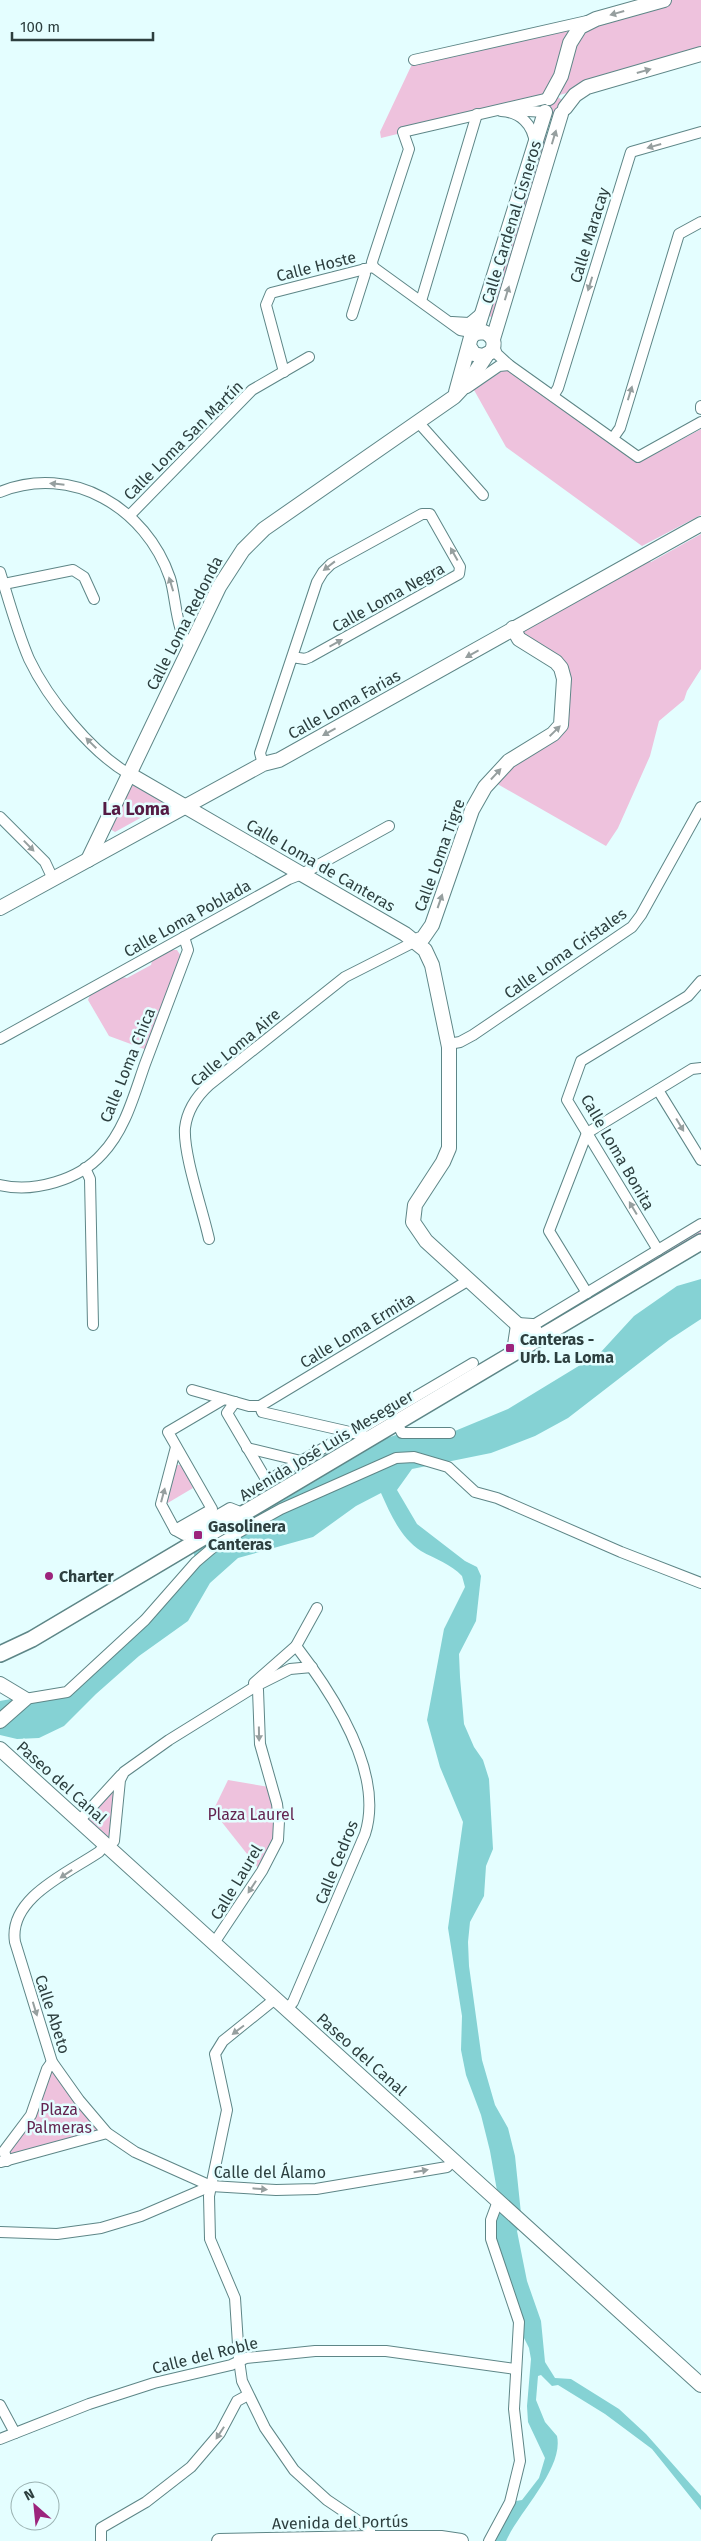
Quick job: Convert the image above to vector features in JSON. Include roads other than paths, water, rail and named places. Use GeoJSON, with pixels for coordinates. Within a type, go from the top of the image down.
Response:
{"type":"FeatureCollection","features":[{"type":"Feature","properties":{"kind":"main road","name":"Avenida José Luis Meseguer"},"geometry":{"type":"LineString","coordinates":[[0,1654],[18,1647],[245,1514],[357,1435],[397,1423],[518,1351],[530,1330],[701,1242]]}},
{"type":"Feature","properties":{"kind":"street"},"geometry":{"type":"LineString","coordinates":[[414,60],[596,19],[664,0]]}},
{"type":"Feature","properties":{"kind":"street"},"geometry":{"type":"LineString","coordinates":[[545,112],[544,104],[561,76],[575,33],[583,25],[596,19]]}},
{"type":"Feature","properties":{"kind":"street"},"geometry":{"type":"LineString","coordinates":[[495,110],[545,112],[553,117],[563,111],[575,95],[587,88],[701,54]]}},
{"type":"Feature","properties":{"kind":"street"},"geometry":{"type":"LineString","coordinates":[[352,315],[365,274],[372,262],[409,149],[404,132],[554,96],[561,98],[563,111]]}},
{"type":"Feature","properties":{"kind":"street"},"geometry":{"type":"LineString","coordinates":[[495,110],[512,112],[526,120],[532,132],[535,147]]}},
{"type":"Feature","properties":{"kind":"street","name":"Calle Cardenal Cisneros"},"geometry":{"type":"LineString","coordinates":[[465,384],[491,347],[563,111]]}},
{"type":"Feature","properties":{"kind":"street","name":"Calle Cardenal Cisneros"},"geometry":{"type":"LineString","coordinates":[[476,333],[545,112]]}},
{"type":"Feature","properties":{"kind":"street"},"geometry":{"type":"LineString","coordinates":[[420,302],[478,114]]}},
{"type":"Feature","properties":{"kind":"street","name":"Calle Maracay"},"geometry":{"type":"LineString","coordinates":[[553,396],[558,388],[630,152],[701,132]]}},
{"type":"Feature","properties":{"kind":"street"},"geometry":{"type":"LineString","coordinates":[[613,438],[620,428],[679,234],[701,222]]}},
{"type":"Feature","properties":{"kind":"street","name":"Calle Hoste"},"geometry":{"type":"LineString","coordinates":[[284,372],[266,306],[272,292],[368,268],[460,330],[476,333]]}},
{"type":"Feature","properties":{"kind":"street"},"geometry":{"type":"LineString","coordinates":[[443,318],[455,323],[465,324],[476,319],[485,309]]}},
{"type":"Feature","properties":{"kind":"street","name":"Calle Hoste"},"geometry":{"type":"LineString","coordinates":[[460,330],[469,346]]}},
{"type":"Feature","properties":{"kind":"street"},"geometry":{"type":"LineString","coordinates":[[465,384],[470,340],[476,333],[484,332],[491,347],[509,365],[638,457],[701,422]]}},
{"type":"Feature","properties":{"kind":"street"},"geometry":{"type":"LineString","coordinates":[[469,346],[477,356],[491,347]]}},
{"type":"Feature","properties":{"kind":"street","name":"Calle Loma San Martín"},"geometry":{"type":"LineString","coordinates":[[130,515],[252,390],[309,357]]}},
{"type":"Feature","properties":{"kind":"street"},"geometry":{"type":"LineString","coordinates":[[465,384],[499,366],[509,365]]}},
{"type":"Feature","properties":{"kind":"street","name":"Calle Loma Redonda"},"geometry":{"type":"LineString","coordinates":[[88,860],[226,574],[252,540],[280,517],[450,399],[465,384]]}},
{"type":"Feature","properties":{"kind":"street"},"geometry":{"type":"LineString","coordinates":[[418,422],[483,495]]}},
{"type":"Feature","properties":{"kind":"street"},"geometry":{"type":"LineString","coordinates":[[0,492],[29,484],[64,484],[100,495],[130,515],[149,536],[162,558],[173,589],[181,633],[191,645]]}},
{"type":"Feature","properties":{"kind":"street","name":"Calle Loma Negra"},"geometry":{"type":"LineString","coordinates":[[263,764],[260,753],[292,657],[317,582],[325,568],[422,514],[427,512],[432,515],[460,567],[459,574],[310,657],[305,659],[292,657]]}},
{"type":"Feature","properties":{"kind":"street","name":"Calle Loma Farias"},"geometry":{"type":"LineString","coordinates":[[0,908],[263,764],[279,760],[494,642],[513,628],[701,524]]}},
{"type":"Feature","properties":{"kind":"street"},"geometry":{"type":"LineString","coordinates":[[4,584],[76,570],[84,577],[94,599]]}},
{"type":"Feature","properties":{"kind":"street","name":"Calle Loma de Canteras"},"geometry":{"type":"LineString","coordinates":[[0,572],[25,648],[42,682],[85,737],[115,765],[416,942],[424,950],[432,965],[449,1044],[449,1148],[443,1162],[416,1205],[412,1216],[420,1235],[469,1280],[530,1330]]}},
{"type":"Feature","properties":{"kind":"street","name":"Calle Loma Tigre"},"geometry":{"type":"LineString","coordinates":[[416,942],[423,938],[432,925],[472,810],[485,787],[509,761],[553,734],[561,725],[564,679],[561,668],[556,662],[519,639],[513,628]]}},
{"type":"Feature","properties":{"kind":"street","name":"Calle Loma Cristales"},"geometry":{"type":"LineString","coordinates":[[449,1044],[460,1042],[473,1035],[634,926],[701,807]]}},
{"type":"Feature","properties":{"kind":"street"},"geometry":{"type":"LineString","coordinates":[[0,816],[45,862],[53,879]]}},
{"type":"Feature","properties":{"kind":"street","name":"Calle Loma Poblada"},"geometry":{"type":"LineString","coordinates":[[0,1039],[289,879],[302,874],[389,826]]}},
{"type":"Feature","properties":{"kind":"street"},"geometry":{"type":"LineString","coordinates":[[103,828],[102,839],[107,844],[121,841]]}},
{"type":"Feature","properties":{"kind":"street","name":"Calle Loma Chica"},"geometry":{"type":"LineString","coordinates":[[0,1185],[20,1187],[41,1185],[64,1178],[85,1168],[103,1153],[126,1114],[188,950],[184,937]]}},
{"type":"Feature","properties":{"kind":"street","name":"Calle Loma Aire"},"geometry":{"type":"LineString","coordinates":[[210,1239],[185,1139],[186,1121],[198,1097],[209,1085],[345,977],[416,942]]}},
{"type":"Feature","properties":{"kind":"street","name":"Calle Loma Bonita"},"geometry":{"type":"LineString","coordinates":[[658,1250],[568,1100],[581,1060],[688,996],[701,981]]}},
{"type":"Feature","properties":{"kind":"street"},"geometry":{"type":"LineString","coordinates":[[587,1293],[549,1231],[588,1133],[692,1069],[701,1068]]}},
{"type":"Feature","properties":{"kind":"street"},"geometry":{"type":"LineString","coordinates":[[658,1090],[701,1160]]}},
{"type":"Feature","properties":{"kind":"street"},"geometry":{"type":"LineString","coordinates":[[85,1168],[90,1179],[93,1326]]}},
{"type":"Feature","properties":{"kind":"street"},"geometry":{"type":"LineString","coordinates":[[518,1351],[515,1345],[530,1330],[701,1224]]}},
{"type":"Feature","properties":{"kind":"street","name":"Calle Loma Ermita"},"geometry":{"type":"LineString","coordinates":[[260,1406],[469,1280]]}},
{"type":"Feature","properties":{"kind":"street"},"geometry":{"type":"LineString","coordinates":[[235,1402],[227,1413],[267,1482],[301,1461],[357,1435],[473,1362]]}},
{"type":"Feature","properties":{"kind":"street"},"geometry":{"type":"LineString","coordinates":[[192,1390],[235,1402],[260,1406],[262,1412],[357,1435]]}},
{"type":"Feature","properties":{"kind":"street"},"geometry":{"type":"LineString","coordinates":[[179,1532],[212,1509],[168,1432],[224,1399]]}},
{"type":"Feature","properties":{"kind":"street"},"geometry":{"type":"LineString","coordinates":[[397,1423],[402,1433],[450,1433]]}},
{"type":"Feature","properties":{"kind":"street"},"geometry":{"type":"LineString","coordinates":[[176,1447],[161,1504],[179,1532]]}},
{"type":"Feature","properties":{"kind":"street"},"geometry":{"type":"LineString","coordinates":[[247,1448],[301,1461]]}},
{"type":"Feature","properties":{"kind":"street"},"geometry":{"type":"LineString","coordinates":[[0,1720],[25,1699],[67,1692],[145,1620],[196,1562],[216,1544],[281,1509],[396,1458],[414,1457],[448,1467],[475,1492],[497,1498],[621,1552],[701,1583]]}},
{"type":"Feature","properties":{"kind":"street"},"geometry":{"type":"LineString","coordinates":[[179,1532],[230,1508],[245,1514]]}},
{"type":"Feature","properties":{"kind":"street"},"geometry":{"type":"LineString","coordinates":[[230,1702],[296,1646],[316,1608]]}},
{"type":"Feature","properties":{"kind":"street","name":"Calle Cedros"},"geometry":{"type":"LineString","coordinates":[[287,2009],[293,2002],[365,1834],[370,1814],[368,1784],[358,1753],[326,1687],[296,1646]]}},
{"type":"Feature","properties":{"kind":"street"},"geometry":{"type":"LineString","coordinates":[[79,1821],[124,1772],[169,1740],[256,1686],[290,1669],[312,1668]]}},
{"type":"Feature","properties":{"kind":"street"},"geometry":{"type":"LineString","coordinates":[[0,1684],[25,1699]]}},
{"type":"Feature","properties":{"kind":"street","name":"Calle Laurel"},"geometry":{"type":"LineString","coordinates":[[214,1943],[262,1871],[278,1840],[279,1812],[260,1744],[258,1690],[256,1686]]}},
{"type":"Feature","properties":{"kind":"street","name":"Paseo del Canal"},"geometry":{"type":"LineString","coordinates":[[0,1749],[498,2201],[699,2380]]}},
{"type":"Feature","properties":{"kind":"street"},"geometry":{"type":"LineString","coordinates":[[107,1846],[114,1841],[120,1780],[124,1772]]}},
{"type":"Feature","properties":{"kind":"street","name":"Calle Abeto"},"geometry":{"type":"LineString","coordinates":[[107,1846],[28,1900],[19,1912],[14,1928],[16,1948],[52,2062],[78,2100],[107,2133],[135,2152],[211,2186]]}},
{"type":"Feature","properties":{"kind":"street"},"geometry":{"type":"LineString","coordinates":[[275,1999],[223,2041],[216,2050],[215,2060],[227,2110],[209,2196],[210,2239],[235,2298],[242,2381],[265,2428],[294,2470],[327,2500],[370,2529],[370,2538]]}},
{"type":"Feature","properties":{"kind":"street"},"geometry":{"type":"LineString","coordinates":[[52,2062],[47,2068],[32,2115],[4,2151],[3,2162],[107,2133]]}},
{"type":"Feature","properties":{"kind":"street","name":"Calle del Álamo"},"geometry":{"type":"LineString","coordinates":[[0,2232],[57,2234],[101,2228],[141,2216],[211,2186],[276,2190],[316,2189],[447,2167],[453,2160]]}},
{"type":"Feature","properties":{"kind":"street"},"geometry":{"type":"LineString","coordinates":[[489,2541],[510,2502],[520,2461],[514,2409],[515,2369],[519,2339],[518,2315],[491,2239],[491,2220],[498,2201]]}},
{"type":"Feature","properties":{"kind":"street","name":"Calle del Roble"},"geometry":{"type":"LineString","coordinates":[[0,2439],[89,2404],[154,2383],[232,2365],[246,2358],[314,2351],[353,2350],[395,2352],[515,2369]]}},
{"type":"Feature","properties":{"kind":"street"},"geometry":{"type":"LineString","coordinates":[[101,2541],[101,2528],[146,2502],[191,2467],[220,2433],[237,2401],[248,2395]]}},
{"type":"Feature","properties":{"kind":"street"},"geometry":{"type":"LineString","coordinates":[[0,2405],[15,2433]]}},
{"type":"Feature","properties":{"kind":"street","name":"Avenida del Portús"},"geometry":{"type":"LineString","coordinates":[[219,2541],[370,2538],[441,2538],[461,2541]]}},
{"type":"Feature","properties":{"kind":"water"},"geometry":{"type":"Polygon","coordinates":[[[701,1279],[701,1319],[669,1340],[568,1418],[535,1436],[491,1453],[412,1469],[397,1490],[417,1524],[465,1561],[477,1567],[481,1576],[476,1621],[459,1654],[460,1677],[464,1724],[474,1747],[483,1760],[489,1779],[493,1849],[486,1866],[484,1896],[470,1922],[468,1942],[469,1966],[482,2060],[495,2105],[508,2128],[515,2156],[522,2223],[517,2231],[527,2281],[541,2321],[545,2362],[555,2378],[571,2379],[619,2409],[646,2434],[701,2496],[701,2510],[652,2449],[605,2414],[558,2385],[552,2386],[541,2375],[538,2376],[536,2400],[545,2422],[557,2436],[554,2462],[548,2475],[506,2541],[489,2541],[510,2502],[522,2500],[539,2478],[545,2458],[528,2422],[527,2406],[531,2359],[529,2348],[520,2330],[491,2239],[499,2202],[490,2151],[481,2115],[466,2075],[461,2050],[462,2016],[448,1928],[463,1822],[440,1767],[427,1720],[444,1629],[465,1587],[462,1576],[448,1565],[421,1551],[407,1539],[397,1525],[381,1493],[356,1506],[313,1537],[238,1558],[210,1583],[188,1621],[139,1656],[96,1694],[64,1726],[39,1738],[17,1739],[0,1735],[0,1701],[65,1689],[143,1618],[195,1558],[193,1550],[369,1444],[402,1433],[450,1433],[508,1409],[600,1353],[634,1316],[677,1286],[701,1279]]]}},
{"type":"Feature","properties":{"kind":"place","name":"Canteras - Urb. La Loma"},"geometry":{"type":"Point","coordinates":[510,1348]}},
{"type":"Feature","properties":{"kind":"place","name":"Gasolinera Canteras"},"geometry":{"type":"Point","coordinates":[198,1535]}},
{"type":"Feature","properties":{"kind":"place","name":"Charter"},"geometry":{"type":"Point","coordinates":[49,1576]}},
{"type":"Feature","properties":{"kind":"district","name":"La Loma"},"geometry":{"type":"Point","coordinates":[136,809]}},
{"type":"Feature","properties":{"kind":"park label","name":"Plaza Laurel"},"geometry":{"type":"Point","coordinates":[251,1814]}},
{"type":"Feature","properties":{"kind":"park label","name":"Plaza Palmeras"},"geometry":{"type":"Point","coordinates":[59,2118]}}]}
